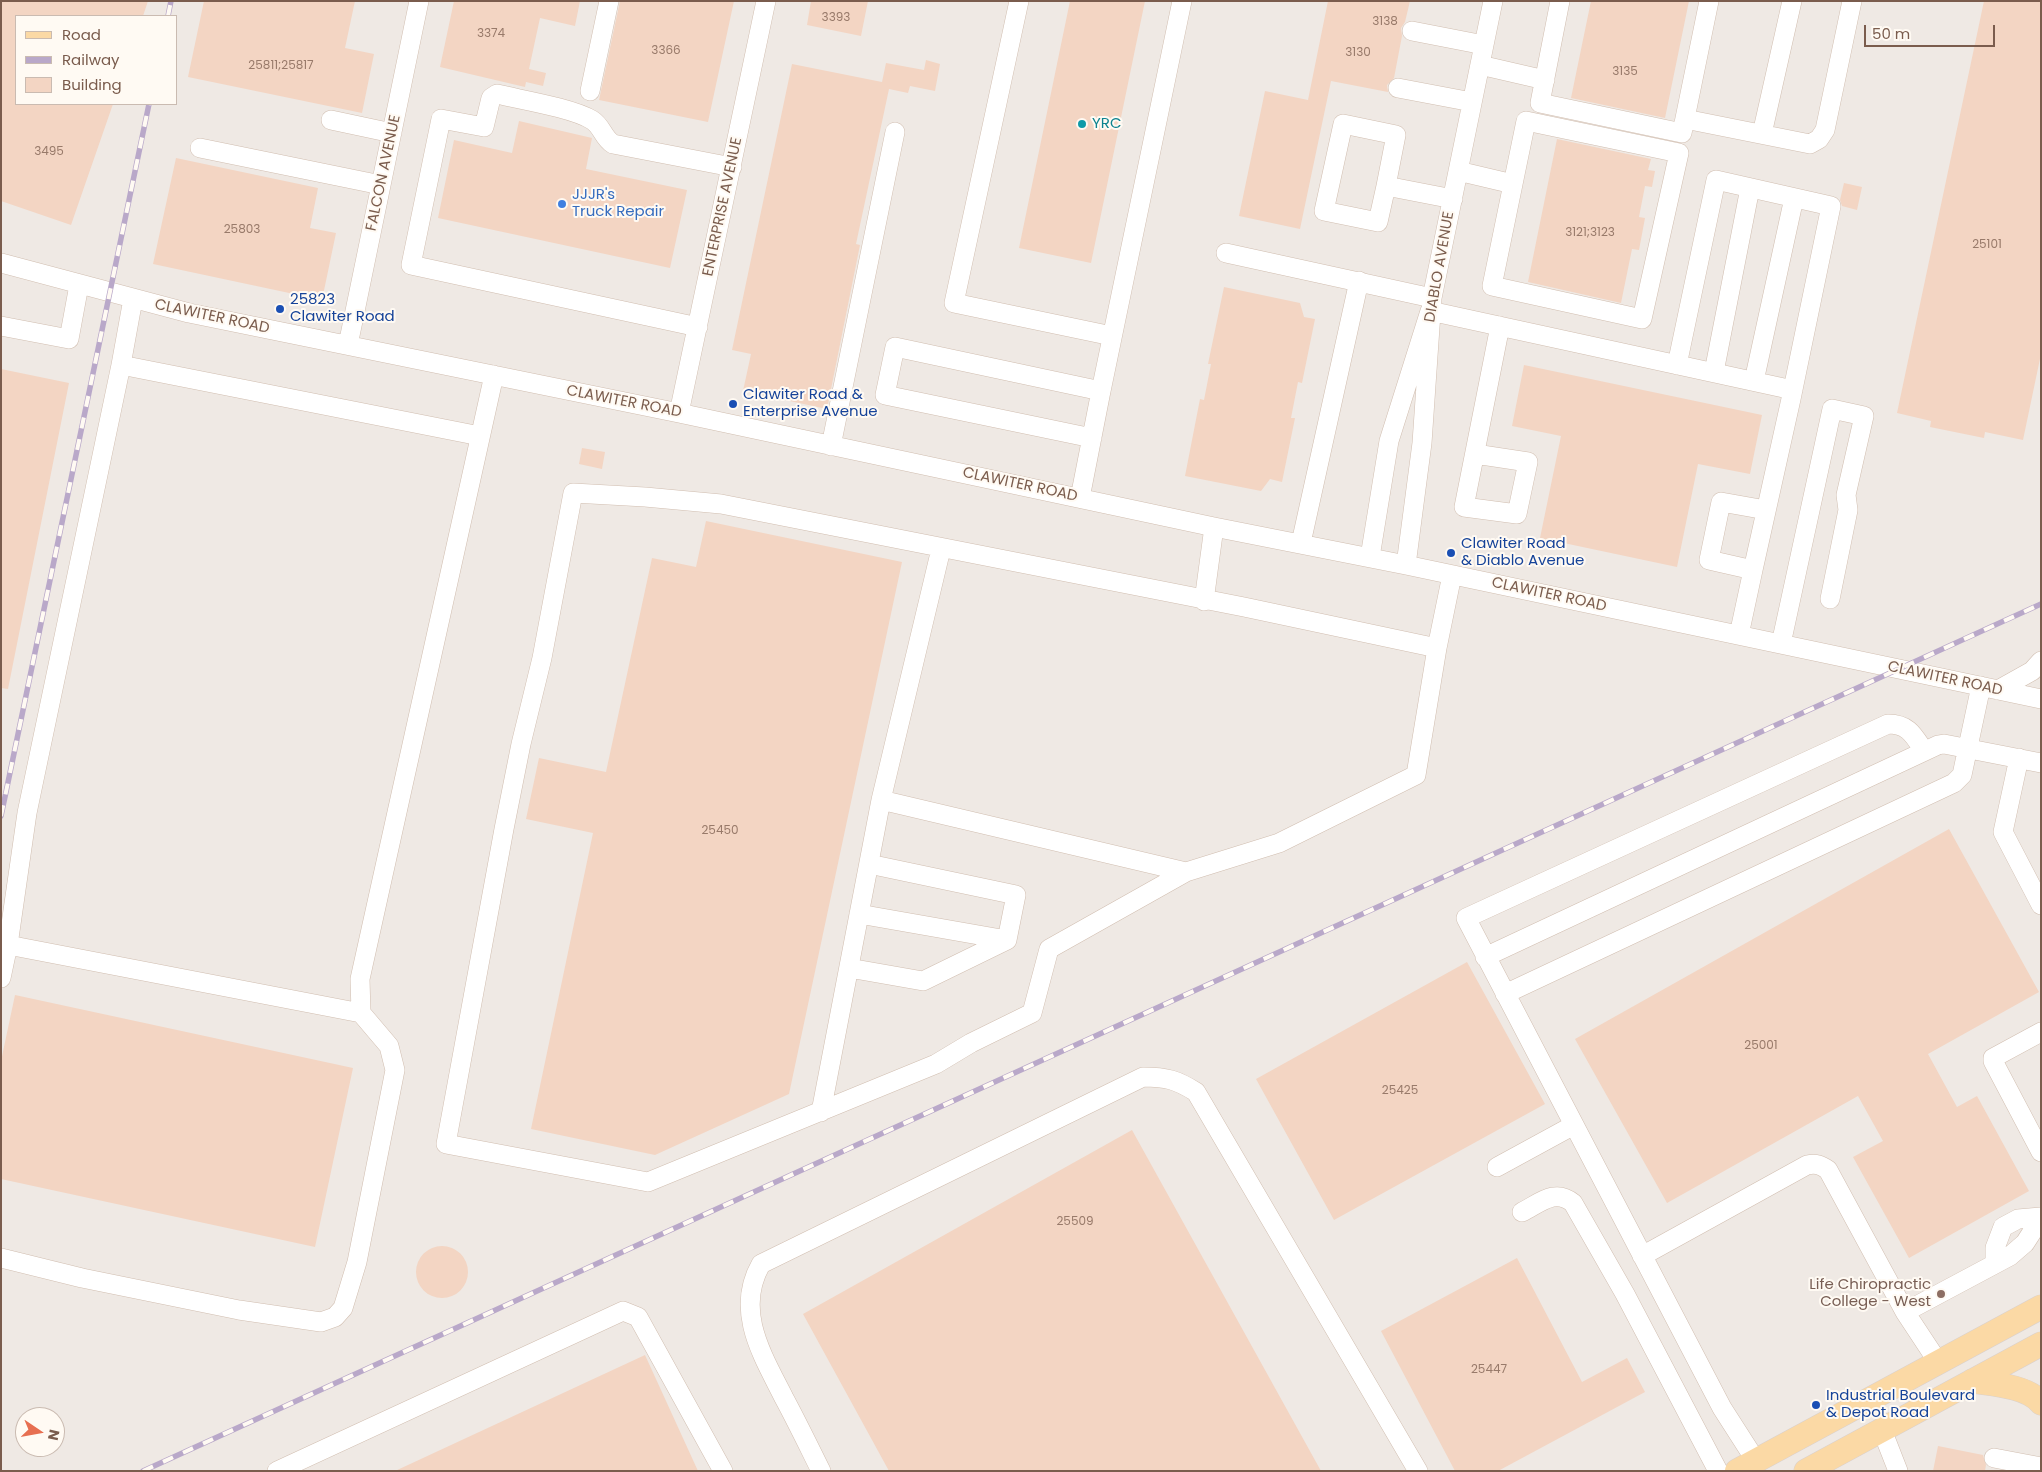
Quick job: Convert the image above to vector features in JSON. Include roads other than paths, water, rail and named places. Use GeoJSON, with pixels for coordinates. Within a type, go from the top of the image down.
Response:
{"type":"FeatureCollection","features":[{"type":"Feature","properties":{"kind":"main road"},"geometry":{"type":"LineString","coordinates":[[1750,1467],[2041,1307]]}},
{"type":"Feature","properties":{"kind":"main road"},"geometry":{"type":"LineString","coordinates":[[1806,1471],[2041,1344]]}},
{"type":"Feature","properties":{"kind":"main road"},"geometry":{"type":"LineString","coordinates":[[1972,1381],[2014,1387],[2041,1403]]}},
{"type":"Feature","properties":{"kind":"street","name":"FALCON AVENUE"},"geometry":{"type":"LineString","coordinates":[[348,345],[419,1]]}},
{"type":"Feature","properties":{"kind":"street"},"geometry":{"type":"LineString","coordinates":[[590,91],[609,1]]}},
{"type":"Feature","properties":{"kind":"street","name":"ENTERPRISE AVENUE"},"geometry":{"type":"LineString","coordinates":[[679,412],[766,1]]}},
{"type":"Feature","properties":{"kind":"street"},"geometry":{"type":"LineString","coordinates":[[1019,1],[954,303],[1112,336]]}},
{"type":"Feature","properties":{"kind":"street"},"geometry":{"type":"LineString","coordinates":[[1080,498],[1182,1]]}},
{"type":"Feature","properties":{"kind":"street","name":"DIABLO AVENUE"},"geometry":{"type":"LineString","coordinates":[[1406,565],[1422,443],[1431,304],[1493,1]]}},
{"type":"Feature","properties":{"kind":"street"},"geometry":{"type":"LineString","coordinates":[[1560,1],[1540,103],[1682,133],[1710,1]]}},
{"type":"Feature","properties":{"kind":"street"},"geometry":{"type":"LineString","coordinates":[[1762,134],[1792,1]]}},
{"type":"Feature","properties":{"kind":"street"},"geometry":{"type":"LineString","coordinates":[[1685,119],[1810,144],[1819,139],[1824,130],[1852,1]]}},
{"type":"Feature","properties":{"kind":"street"},"geometry":{"type":"LineString","coordinates":[[1412,31],[1484,45]]}},
{"type":"Feature","properties":{"kind":"street"},"geometry":{"type":"LineString","coordinates":[[1480,66],[1545,80]]}},
{"type":"Feature","properties":{"kind":"street"},"geometry":{"type":"LineString","coordinates":[[1398,88],[1472,102]]}},
{"type":"Feature","properties":{"kind":"street"},"geometry":{"type":"LineString","coordinates":[[698,327],[411,265],[441,119],[484,127],[491,98],[497,94],[581,115],[598,124],[613,144],[732,167]]}},
{"type":"Feature","properties":{"kind":"street"},"geometry":{"type":"LineString","coordinates":[[331,120],[392,133]]}},
{"type":"Feature","properties":{"kind":"street"},"geometry":{"type":"LineString","coordinates":[[1526,121],[1678,153],[1642,318],[1492,286],[1513,184],[1526,121]]}},
{"type":"Feature","properties":{"kind":"street"},"geometry":{"type":"LineString","coordinates":[[1343,124],[1396,135],[1386,186],[1378,222],[1324,211],[1343,124]]}},
{"type":"Feature","properties":{"kind":"street"},"geometry":{"type":"LineString","coordinates":[[831,446],[895,132]]}},
{"type":"Feature","properties":{"kind":"street"},"geometry":{"type":"LineString","coordinates":[[200,148],[381,186]]}},
{"type":"Feature","properties":{"kind":"street"},"geometry":{"type":"LineString","coordinates":[[1458,171],[1513,184]]}},
{"type":"Feature","properties":{"kind":"street"},"geometry":{"type":"LineString","coordinates":[[1677,364],[1716,180],[1831,206],[1739,636]]}},
{"type":"Feature","properties":{"kind":"street"},"geometry":{"type":"LineString","coordinates":[[1386,186],[1453,199]]}},
{"type":"Feature","properties":{"kind":"street"},"geometry":{"type":"LineString","coordinates":[[1714,372],[1750,188]]}},
{"type":"Feature","properties":{"kind":"street"},"geometry":{"type":"LineString","coordinates":[[1754,381],[1794,198]]}},
{"type":"Feature","properties":{"kind":"street"},"geometry":{"type":"LineString","coordinates":[[1226,253],[1359,282],[1500,326],[1793,390]]}},
{"type":"Feature","properties":{"kind":"street","name":"CLAWITER ROAD"},"geometry":{"type":"LineString","coordinates":[[1,263],[189,314],[679,412],[1214,527],[1452,574],[2041,699]]}},
{"type":"Feature","properties":{"kind":"street"},"geometry":{"type":"LineString","coordinates":[[1301,544],[1359,282]]}},
{"type":"Feature","properties":{"kind":"street"},"geometry":{"type":"LineString","coordinates":[[1,326],[68,339],[80,285]]}},
{"type":"Feature","properties":{"kind":"street"},"geometry":{"type":"LineString","coordinates":[[1,978],[8,945],[27,813],[133,300]]}},
{"type":"Feature","properties":{"kind":"street"},"geometry":{"type":"LineString","coordinates":[[1370,558],[1389,441],[1431,304]]}},
{"type":"Feature","properties":{"kind":"street"},"geometry":{"type":"LineString","coordinates":[[1474,454],[1500,326]]}},
{"type":"Feature","properties":{"kind":"street"},"geometry":{"type":"LineString","coordinates":[[1092,438],[885,395],[895,347],[1101,391]]}},
{"type":"Feature","properties":{"kind":"street"},"geometry":{"type":"LineString","coordinates":[[121,365],[480,436]]}},
{"type":"Feature","properties":{"kind":"street"},"geometry":{"type":"LineString","coordinates":[[1,1258],[82,1278],[239,1310],[321,1322],[335,1317],[343,1308],[357,1262],[395,1070],[388,1046],[361,1014],[360,979],[494,375]]}},
{"type":"Feature","properties":{"kind":"street"},"geometry":{"type":"LineString","coordinates":[[1781,644],[1832,409],[1864,416],[1846,495],[1848,510],[1830,598]]}},
{"type":"Feature","properties":{"kind":"street"},"geometry":{"type":"LineString","coordinates":[[1436,648],[720,504],[645,497],[573,494],[542,658],[521,744],[504,829],[446,1144],[648,1182],[936,1064],[971,1043],[1032,1013],[1049,949],[1186,872],[1279,843],[1416,774],[1436,648],[1452,574]]}},
{"type":"Feature","properties":{"kind":"street"},"geometry":{"type":"LineString","coordinates":[[1753,570],[1709,560],[1721,502],[1766,510]]}},
{"type":"Feature","properties":{"kind":"street"},"geometry":{"type":"LineString","coordinates":[[1204,601],[1214,527]]}},
{"type":"Feature","properties":{"kind":"street"},"geometry":{"type":"LineString","coordinates":[[821,1112],[881,800],[941,548]]}},
{"type":"Feature","properties":{"kind":"street"},"geometry":{"type":"LineString","coordinates":[[1505,994],[1954,783],[1962,775],[1968,748],[1989,688],[2032,671],[2041,661]]}},
{"type":"Feature","properties":{"kind":"street"},"geometry":{"type":"LineString","coordinates":[[1750,1467],[1722,1408],[1466,918],[1888,724],[1896,724],[1911,730],[1924,751]]}},
{"type":"Feature","properties":{"kind":"street"},"geometry":{"type":"LineString","coordinates":[[1485,957],[1924,751],[1944,744],[2041,763]]}},
{"type":"Feature","properties":{"kind":"street"},"geometry":{"type":"LineString","coordinates":[[2019,758],[2003,832],[2041,905]]}},
{"type":"Feature","properties":{"kind":"street"},"geometry":{"type":"LineString","coordinates":[[881,800],[1186,872]]}},
{"type":"Feature","properties":{"kind":"street"},"geometry":{"type":"LineString","coordinates":[[869,864],[1016,895],[1007,940]]}},
{"type":"Feature","properties":{"kind":"street"},"geometry":{"type":"LineString","coordinates":[[859,914],[1007,940]]}},
{"type":"Feature","properties":{"kind":"street"},"geometry":{"type":"LineString","coordinates":[[849,968],[923,981],[1007,940]]}},
{"type":"Feature","properties":{"kind":"street"},"geometry":{"type":"LineString","coordinates":[[8,945],[361,1014]]}},
{"type":"Feature","properties":{"kind":"street"},"geometry":{"type":"LineString","coordinates":[[2040,1142],[1993,1058],[2041,1032]]}},
{"type":"Feature","properties":{"kind":"street"},"geometry":{"type":"LineString","coordinates":[[821,1471],[756,1343],[751,1316],[751,1296],[754,1277],[761,1264],[1143,1077],[1161,1077],[1177,1080],[1196,1092],[1418,1471]]}},
{"type":"Feature","properties":{"kind":"street"},"geometry":{"type":"LineString","coordinates":[[1497,1167],[1574,1125]]}},
{"type":"Feature","properties":{"kind":"street"},"geometry":{"type":"LineString","coordinates":[[1642,1256],[1807,1164],[1814,1163],[1828,1170],[1905,1312],[1938,1362]]}},
{"type":"Feature","properties":{"kind":"street"},"geometry":{"type":"LineString","coordinates":[[1522,1212],[1553,1196],[1566,1197],[1573,1203],[1624,1294],[1718,1471]]}},
{"type":"Feature","properties":{"kind":"street"},"geometry":{"type":"LineString","coordinates":[[1905,1312],[2010,1256],[2026,1243],[2041,1218]]}},
{"type":"Feature","properties":{"kind":"street"},"geometry":{"type":"LineString","coordinates":[[1995,1264],[1995,1248],[2003,1227],[2018,1219],[2041,1218]]}},
{"type":"Feature","properties":{"kind":"street"},"geometry":{"type":"LineString","coordinates":[[278,1471],[623,1310],[638,1317],[724,1471]]}},
{"type":"Feature","properties":{"kind":"street"},"geometry":{"type":"LineString","coordinates":[[1882,1430],[1898,1471]]}},
{"type":"Feature","properties":{"kind":"street"},"geometry":{"type":"LineString","coordinates":[[1994,1458],[2041,1467]]}},
{"type":"Feature","properties":{"kind":"railway"},"geometry":{"type":"LineString","coordinates":[[168,15],[171,1]]}},
{"type":"Feature","properties":{"kind":"railway"},"geometry":{"type":"LineString","coordinates":[[1,816],[149,105]]}},
{"type":"Feature","properties":{"kind":"railway"},"geometry":{"type":"LineString","coordinates":[[143,1471],[2041,604]]}},
{"type":"Feature","properties":{"kind":"place","name":"YRC"},"geometry":{"type":"Point","coordinates":[1082,124]}},
{"type":"Feature","properties":{"kind":"place","name":"JJJR's Truck Repair"},"geometry":{"type":"Point","coordinates":[562,204]}},
{"type":"Feature","properties":{"kind":"place","name":"25823 Clawiter Road"},"geometry":{"type":"Point","coordinates":[280,309]}},
{"type":"Feature","properties":{"kind":"place","name":"Clawiter Road & Enterprise Avenue"},"geometry":{"type":"Point","coordinates":[733,404]}},
{"type":"Feature","properties":{"kind":"place","name":"Clawiter Road & Diablo Avenue"},"geometry":{"type":"Point","coordinates":[1451,553]}},
{"type":"Feature","properties":{"kind":"place","name":"Life Chiropractic College - West"},"geometry":{"type":"Point","coordinates":[1941,1294]}},
{"type":"Feature","properties":{"kind":"place","name":"Industrial Boulevard & Depot Road"},"geometry":{"type":"Point","coordinates":[1816,1405]}}]}
